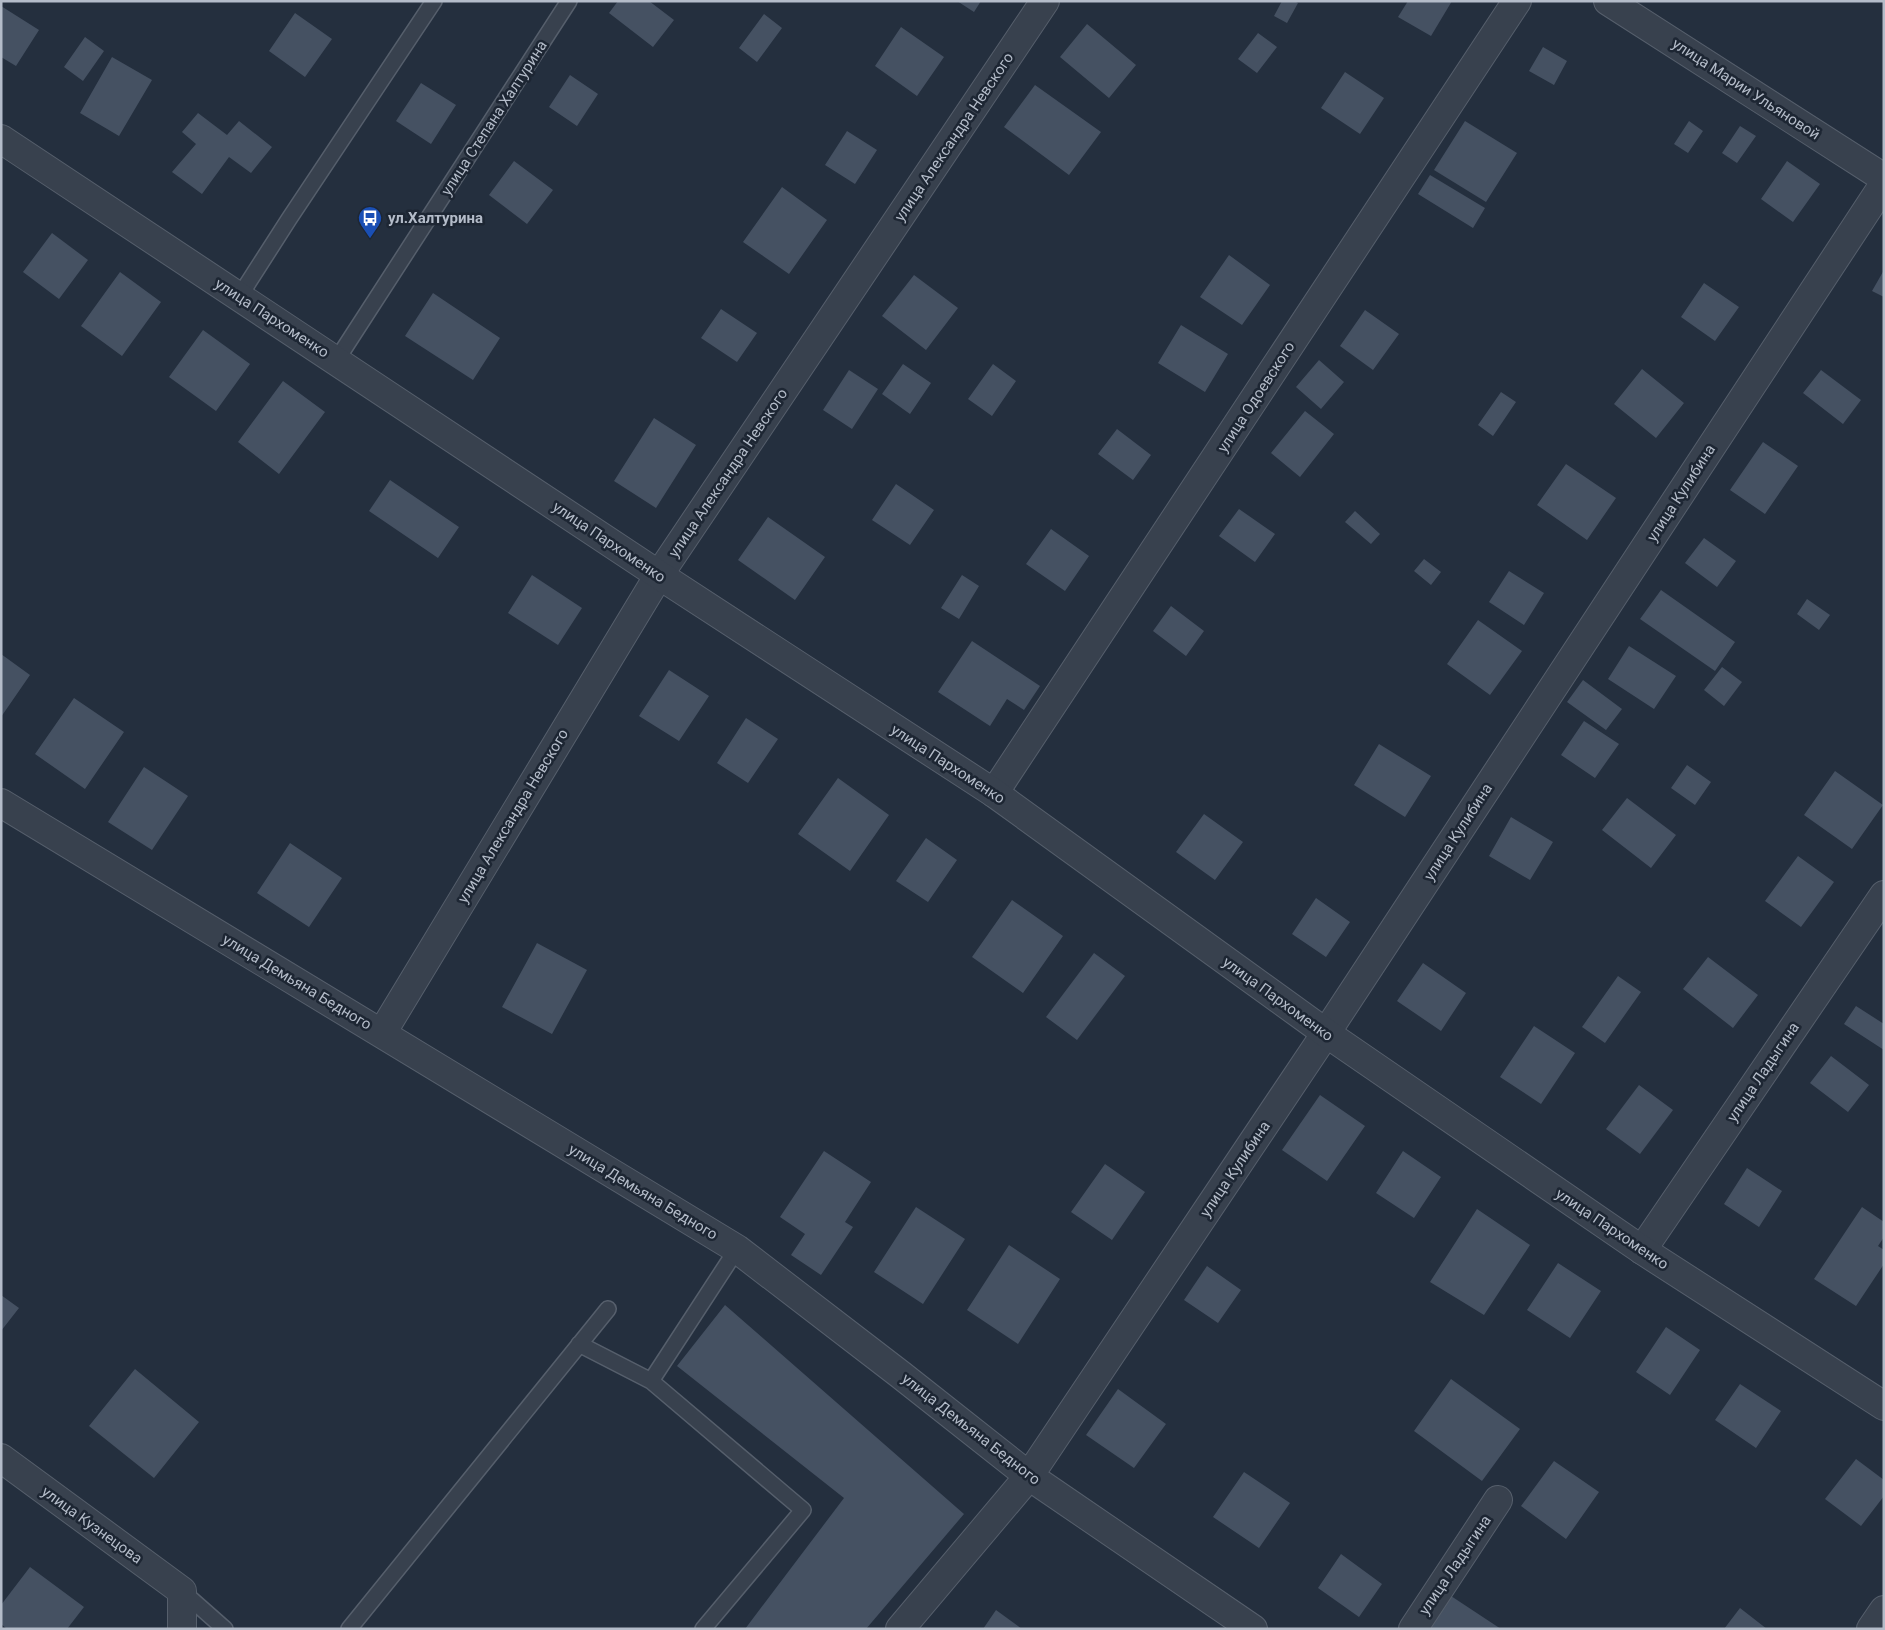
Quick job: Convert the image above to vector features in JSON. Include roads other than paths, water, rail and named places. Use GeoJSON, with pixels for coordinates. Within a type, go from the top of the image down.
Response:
{"type":"FeatureCollection","features":[{"type":"Feature","properties":{"kind":"street","name":"улица Александра Невского"},"geometry":{"type":"LineString","coordinates":[[382,1033],[658,575],[1046,1]]}},
{"type":"Feature","properties":{"kind":"street","name":"улица Одоевского"},"geometry":{"type":"LineString","coordinates":[[994,793],[1517,1]]}},
{"type":"Feature","properties":{"kind":"street","name":"улица Марии Ульяновой"},"geometry":{"type":"LineString","coordinates":[[1608,1],[1884,178]]}},
{"type":"Feature","properties":{"kind":"street","name":"улица Пархоменко"},"geometry":{"type":"LineString","coordinates":[[1,139],[658,575],[994,793],[1326,1033],[1642,1250],[1884,1406]]}},
{"type":"Feature","properties":{"kind":"street","name":"улица Кулибина"},"geometry":{"type":"LineString","coordinates":[[900,1629],[1029,1476],[1326,1033],[1884,184]]}},
{"type":"Feature","properties":{"kind":"street","name":"улица Демьяна Бедного"},"geometry":{"type":"LineString","coordinates":[[1,803],[738,1249],[1029,1476],[1253,1629]]}},
{"type":"Feature","properties":{"kind":"street","name":"улица Ладыгина"},"geometry":{"type":"LineString","coordinates":[[1642,1250],[1884,895]]}},
{"type":"Feature","properties":{"kind":"street","name":"улица Кузнецова"},"geometry":{"type":"LineString","coordinates":[[1,1458],[182,1591]]}},
{"type":"Feature","properties":{"kind":"street","name":"улица Ладыгина"},"geometry":{"type":"LineString","coordinates":[[1412,1629],[1498,1500]]}},
{"type":"Feature","properties":{"kind":"street"},"geometry":{"type":"LineString","coordinates":[[182,1591],[182,1629]]}},
{"type":"Feature","properties":{"kind":"street"},"geometry":{"type":"LineString","coordinates":[[1871,1629],[1884,1610]]}},
{"type":"Feature","properties":{"kind":"lane"},"geometry":{"type":"LineString","coordinates":[[239,297],[434,1]]}},
{"type":"Feature","properties":{"kind":"lane","name":"улица Степана Халтурина"},"geometry":{"type":"LineString","coordinates":[[336,361],[569,1]]}},
{"type":"Feature","properties":{"kind":"lane"},"geometry":{"type":"LineString","coordinates":[[651,1381],[738,1249]]}},
{"type":"Feature","properties":{"kind":"lane"},"geometry":{"type":"LineString","coordinates":[[349,1629],[608,1309]]}},
{"type":"Feature","properties":{"kind":"lane"},"geometry":{"type":"LineString","coordinates":[[579,1344],[651,1381],[803,1510],[703,1629]]}},
{"type":"Feature","properties":{"kind":"lane"},"geometry":{"type":"LineString","coordinates":[[182,1591],[225,1629]]}},
{"type":"Feature","properties":{"kind":"place","name":"ул.Халтурина"},"geometry":{"type":"Point","coordinates":[370,239]}}]}
